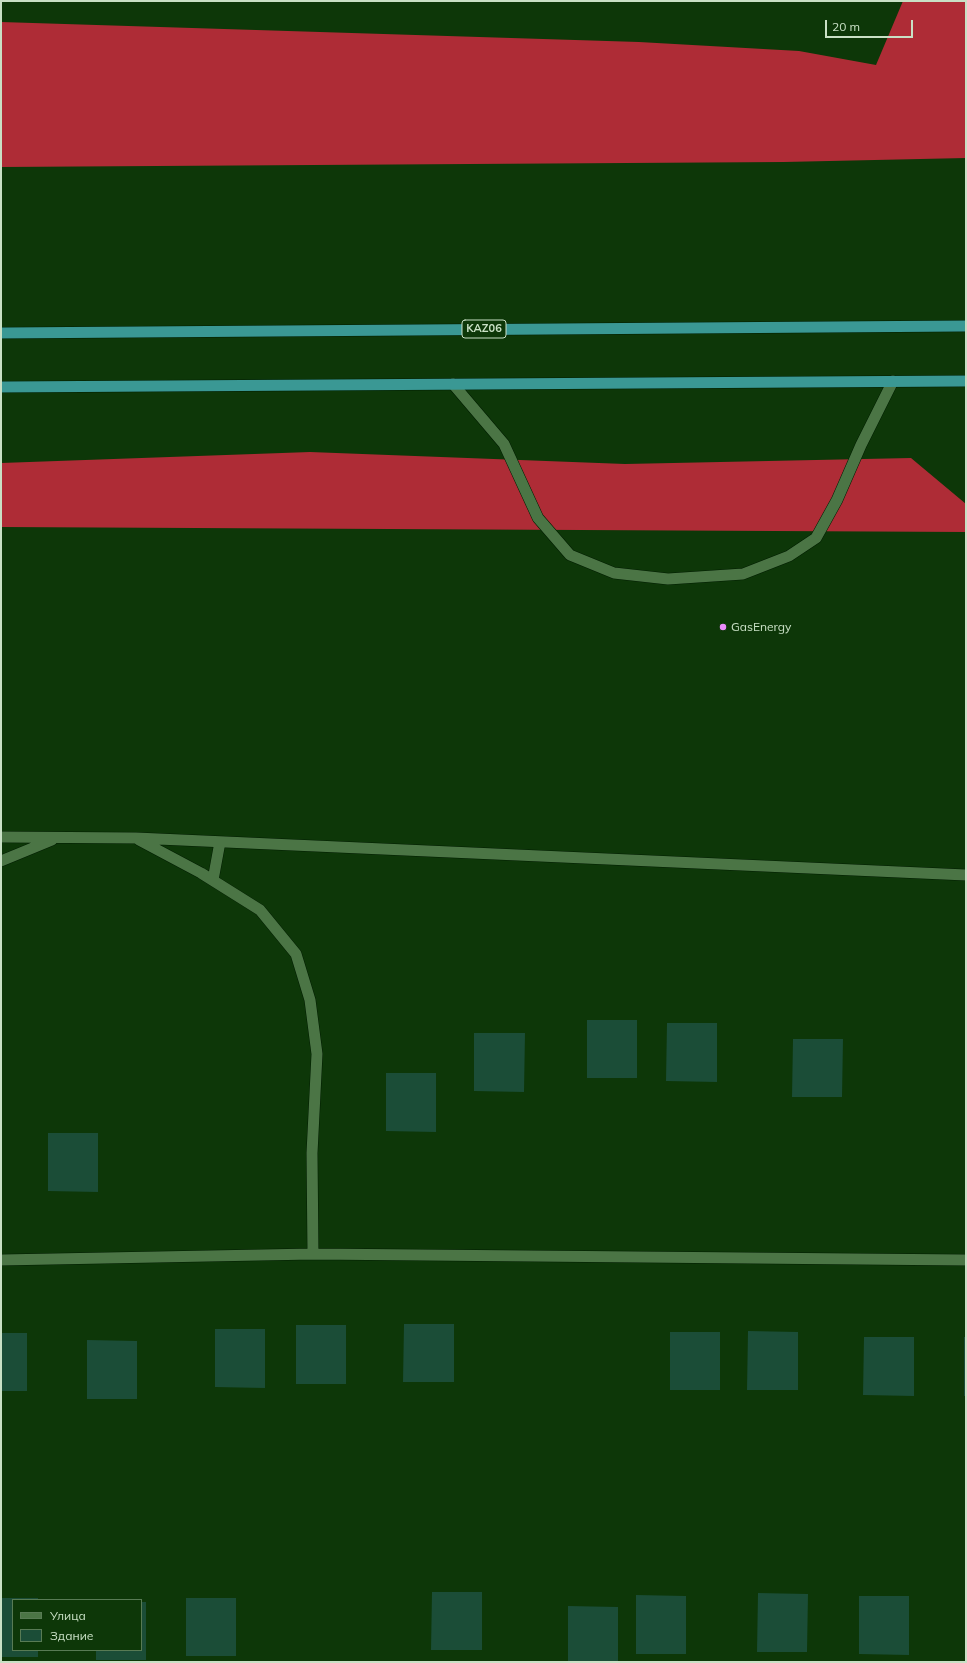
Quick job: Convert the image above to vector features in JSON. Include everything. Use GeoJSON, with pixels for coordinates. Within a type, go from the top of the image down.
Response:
{"type":"FeatureCollection","features":[{"type":"Feature","properties":{"kind":"highway","name":"KАZ06"},"geometry":{"type":"LineString","coordinates":[[1,333],[966,326]]}},
{"type":"Feature","properties":{"kind":"highway"},"geometry":{"type":"LineString","coordinates":[[1,387],[966,381]]}},
{"type":"Feature","properties":{"kind":"street"},"geometry":{"type":"LineString","coordinates":[[453,384],[504,444],[538,518],[570,555],[614,574],[668,579],[743,574],[789,556],[816,538],[837,500],[861,445],[893,381]]}},
{"type":"Feature","properties":{"kind":"street"},"geometry":{"type":"LineString","coordinates":[[1,837],[136,838],[966,875]]}},
{"type":"Feature","properties":{"kind":"street"},"geometry":{"type":"LineString","coordinates":[[1,861],[56,838]]}},
{"type":"Feature","properties":{"kind":"street"},"geometry":{"type":"LineString","coordinates":[[136,838],[213,880],[260,910],[296,954],[310,1000],[317,1054],[312,1154],[313,1254]]}},
{"type":"Feature","properties":{"kind":"street"},"geometry":{"type":"LineString","coordinates":[[213,880],[220,842]]}},
{"type":"Feature","properties":{"kind":"street"},"geometry":{"type":"LineString","coordinates":[[1,1260],[313,1254],[966,1260]]}},
{"type":"Feature","properties":{"kind":"shaded area"},"geometry":{"type":"Polygon","coordinates":[[[903,1],[966,1],[966,158],[784,162],[1,167],[1,22],[639,42],[799,51],[876,65],[903,1]]]}},
{"type":"Feature","properties":{"kind":"shaded area"},"geometry":{"type":"Polygon","coordinates":[[[310,452],[625,464],[911,458],[966,504],[966,532],[1,527],[1,463],[310,452]]]}},
{"type":"Feature","properties":{"kind":"building"},"geometry":{"type":"Polygon","coordinates":[[[587,1020],[637,1020],[637,1078],[587,1078],[587,1020]]]}},
{"type":"Feature","properties":{"kind":"building"},"geometry":{"type":"Polygon","coordinates":[[[667,1023],[717,1023],[717,1082],[666,1081],[667,1023]]]}},
{"type":"Feature","properties":{"kind":"building"},"geometry":{"type":"Polygon","coordinates":[[[474,1033],[525,1033],[524,1092],[474,1091],[474,1033]]]}},
{"type":"Feature","properties":{"kind":"building"},"geometry":{"type":"Polygon","coordinates":[[[793,1039],[843,1039],[842,1097],[792,1097],[793,1039]]]}},
{"type":"Feature","properties":{"kind":"building"},"geometry":{"type":"Polygon","coordinates":[[[386,1073],[436,1073],[436,1132],[386,1131],[386,1073]]]}},
{"type":"Feature","properties":{"kind":"building"},"geometry":{"type":"Polygon","coordinates":[[[48,1133],[98,1133],[98,1192],[48,1191],[48,1133]]]}},
{"type":"Feature","properties":{"kind":"building"},"geometry":{"type":"Polygon","coordinates":[[[404,1324],[454,1324],[454,1382],[403,1382],[404,1324]]]}},
{"type":"Feature","properties":{"kind":"building"},"geometry":{"type":"Polygon","coordinates":[[[296,1325],[346,1325],[346,1384],[296,1384],[296,1325]]]}},
{"type":"Feature","properties":{"kind":"building"},"geometry":{"type":"Polygon","coordinates":[[[215,1329],[265,1329],[265,1388],[215,1387],[215,1329]]]}},
{"type":"Feature","properties":{"kind":"building"},"geometry":{"type":"Polygon","coordinates":[[[748,1331],[798,1332],[798,1390],[747,1390],[748,1331]]]}},
{"type":"Feature","properties":{"kind":"building"},"geometry":{"type":"Polygon","coordinates":[[[670,1332],[720,1332],[720,1390],[670,1390],[670,1332]]]}},
{"type":"Feature","properties":{"kind":"building"},"geometry":{"type":"Polygon","coordinates":[[[1,1333],[27,1333],[27,1391],[1,1391],[1,1333]]]}},
{"type":"Feature","properties":{"kind":"building"},"geometry":{"type":"Polygon","coordinates":[[[864,1337],[914,1337],[914,1396],[863,1395],[864,1337]]]}},
{"type":"Feature","properties":{"kind":"building"},"geometry":{"type":"Polygon","coordinates":[[[964,1337],[966,1337],[966,1396],[964,1396],[964,1337]]]}},
{"type":"Feature","properties":{"kind":"building"},"geometry":{"type":"Polygon","coordinates":[[[87,1340],[137,1341],[137,1399],[87,1399],[87,1340]]]}},
{"type":"Feature","properties":{"kind":"building"},"geometry":{"type":"Polygon","coordinates":[[[432,1592],[482,1592],[482,1650],[431,1650],[432,1592]]]}},
{"type":"Feature","properties":{"kind":"building"},"geometry":{"type":"Polygon","coordinates":[[[758,1593],[808,1594],[807,1652],[757,1652],[758,1593]]]}},
{"type":"Feature","properties":{"kind":"building"},"geometry":{"type":"Polygon","coordinates":[[[636,1595],[686,1596],[686,1654],[636,1654],[636,1595]]]}},
{"type":"Feature","properties":{"kind":"building"},"geometry":{"type":"Polygon","coordinates":[[[859,1596],[909,1596],[909,1655],[859,1654],[859,1596]]]}},
{"type":"Feature","properties":{"kind":"building"},"geometry":{"type":"Polygon","coordinates":[[[1,1598],[38,1598],[12,1599],[12,1651],[38,1651],[38,1657],[1,1657],[1,1598]]]}},
{"type":"Feature","properties":{"kind":"building"},"geometry":{"type":"Polygon","coordinates":[[[186,1598],[236,1598],[236,1656],[186,1656],[186,1598]]]}},
{"type":"Feature","properties":{"kind":"building"},"geometry":{"type":"Polygon","coordinates":[[[142,1602],[146,1602],[146,1660],[96,1660],[96,1651],[142,1651],[142,1602]]]}},
{"type":"Feature","properties":{"kind":"building"},"geometry":{"type":"Polygon","coordinates":[[[568,1606],[618,1607],[618,1662],[568,1662],[568,1606]]]}},
{"type":"Feature","properties":{"kind":"place","name":"GasEnergy"},"geometry":{"type":"Point","coordinates":[723,627]}}]}
